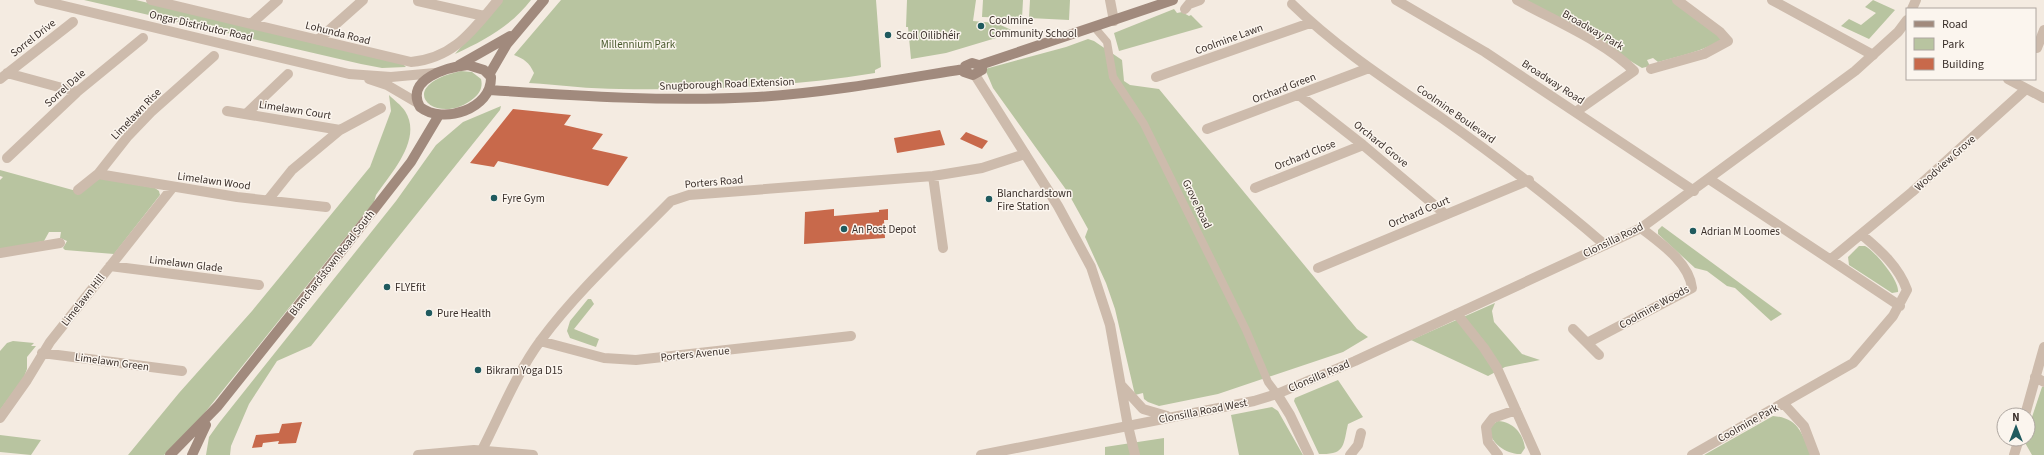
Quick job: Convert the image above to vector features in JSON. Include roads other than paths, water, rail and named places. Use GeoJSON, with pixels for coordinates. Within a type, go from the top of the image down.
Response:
{"type":"FeatureCollection","features":[{"type":"Feature","properties":{"kind":"main road"},"geometry":{"type":"LineString","coordinates":[[489,75],[507,44],[544,0]]}},
{"type":"Feature","properties":{"kind":"main road"},"geometry":{"type":"LineString","coordinates":[[980,65],[982,72],[975,75],[966,73],[964,69],[965,66],[972,63],[980,65],[1094,28],[1172,0]]}},
{"type":"Feature","properties":{"kind":"main road"},"geometry":{"type":"LineString","coordinates":[[457,66],[477,67],[489,75],[492,80],[490,90],[481,101],[472,108],[462,112],[439,115],[428,113],[420,109],[416,102],[416,95],[419,87],[435,73],[457,66],[497,45],[519,29]]}},
{"type":"Feature","properties":{"kind":"main road","name":"Snugborough Road Extension"},"geometry":{"type":"LineString","coordinates":[[490,90],[624,99],[757,97],[835,89],[964,69]]}},
{"type":"Feature","properties":{"kind":"main road","name":"Blanchardstown Road South"},"geometry":{"type":"LineString","coordinates":[[170,455],[218,406],[411,162],[439,115]]}},
{"type":"Feature","properties":{"kind":"main road","name":"Blanchardstown Road South"},"geometry":{"type":"LineString","coordinates":[[192,455],[196,442],[218,406]]}},
{"type":"Feature","properties":{"kind":"street","name":"Ongar Distributor Road"},"geometry":{"type":"LineString","coordinates":[[39,0],[358,75],[387,85],[416,102]]}},
{"type":"Feature","properties":{"kind":"street","name":"Lohunda Road"},"geometry":{"type":"LineString","coordinates":[[151,0],[411,62],[432,60],[447,53],[461,43],[498,0]]}},
{"type":"Feature","properties":{"kind":"street"},"geometry":{"type":"LineString","coordinates":[[184,8],[193,0]]}},
{"type":"Feature","properties":{"kind":"street"},"geometry":{"type":"LineString","coordinates":[[251,24],[278,0]]}},
{"type":"Feature","properties":{"kind":"street"},"geometry":{"type":"LineString","coordinates":[[318,40],[363,0]]}},
{"type":"Feature","properties":{"kind":"street"},"geometry":{"type":"LineString","coordinates":[[1110,0],[1114,21]]}},
{"type":"Feature","properties":{"kind":"street"},"geometry":{"type":"LineString","coordinates":[[1185,9],[1189,4],[1200,0]]}},
{"type":"Feature","properties":{"kind":"street","name":"Broadway Road"},"geometry":{"type":"LineString","coordinates":[[1396,0],[1485,52],[1577,111],[1694,191]]}},
{"type":"Feature","properties":{"kind":"street","name":"Broadway Park"},"geometry":{"type":"LineString","coordinates":[[1517,0],[1600,46],[1625,62],[1634,70],[1632,74],[1577,111]]}},
{"type":"Feature","properties":{"kind":"street"},"geometry":{"type":"LineString","coordinates":[[1651,69],[1695,56],[1723,45],[1728,41],[1720,32],[1694,15],[1677,0]]}},
{"type":"Feature","properties":{"kind":"street"},"geometry":{"type":"LineString","coordinates":[[1772,0],[1873,55]]}},
{"type":"Feature","properties":{"kind":"street"},"geometry":{"type":"LineString","coordinates":[[418,1],[484,16]]}},
{"type":"Feature","properties":{"kind":"street","name":"Coolmine Boulevard"},"geometry":{"type":"LineString","coordinates":[[1292,4],[1310,23],[1369,68],[1529,180],[1605,245]]}},
{"type":"Feature","properties":{"kind":"street","name":"Sorrel Drive"},"geometry":{"type":"LineString","coordinates":[[4,76],[73,22]]}},
{"type":"Feature","properties":{"kind":"street","name":"Coolmine Lawn"},"geometry":{"type":"LineString","coordinates":[[1156,77],[1310,23]]}},
{"type":"Feature","properties":{"kind":"street","name":"Clonsilla Road"},"geometry":{"type":"LineString","coordinates":[[1277,394],[1457,314],[1641,228],[1694,191],[1840,82],[1873,55],[1906,24]]}},
{"type":"Feature","properties":{"kind":"street","name":"Grove Road"},"geometry":{"type":"LineString","coordinates":[[1094,28],[1107,42],[1113,77],[1144,124],[1246,330],[1268,382],[1277,394]]}},
{"type":"Feature","properties":{"kind":"street"},"geometry":{"type":"LineString","coordinates":[[2037,48],[2044,30]]}},
{"type":"Feature","properties":{"kind":"street","name":"Sorrel Dale"},"geometry":{"type":"LineString","coordinates":[[7,158],[77,92],[142,38]]}},
{"type":"Feature","properties":{"kind":"street","name":"Limelawn Rise"},"geometry":{"type":"LineString","coordinates":[[78,190],[98,174],[149,114],[214,56]]}},
{"type":"Feature","properties":{"kind":"street","name":"Orchard Green"},"geometry":{"type":"LineString","coordinates":[[1207,129],[1369,68]]}},
{"type":"Feature","properties":{"kind":"street","name":"Ongar Distributor Road"},"geometry":{"type":"LineString","coordinates":[[358,75],[391,77],[435,73]]}},
{"type":"Feature","properties":{"kind":"street","name":"Limelawn Court"},"geometry":{"type":"LineString","coordinates":[[246,114],[288,74]]}},
{"type":"Feature","properties":{"kind":"street"},"geometry":{"type":"LineString","coordinates":[[975,75],[1064,214],[1091,267],[1106,310],[1135,455]]}},
{"type":"Feature","properties":{"kind":"street","name":"Sorrel Drive"},"geometry":{"type":"LineString","coordinates":[[4,76],[77,92]]}},
{"type":"Feature","properties":{"kind":"street"},"geometry":{"type":"LineString","coordinates":[[2010,80],[2044,98]]}},
{"type":"Feature","properties":{"kind":"street","name":"Woodview Grove"},"geometry":{"type":"LineString","coordinates":[[1831,259],[1862,235],[2026,89]]}},
{"type":"Feature","properties":{"kind":"street","name":"Orchard Grove"},"geometry":{"type":"LineString","coordinates":[[1299,95],[1363,144],[1445,214]]}},
{"type":"Feature","properties":{"kind":"street","name":"Limelawn Court"},"geometry":{"type":"LineString","coordinates":[[268,200],[292,170],[340,130],[381,108]]}},
{"type":"Feature","properties":{"kind":"street","name":"Limelawn Court"},"geometry":{"type":"LineString","coordinates":[[227,111],[340,130]]}},
{"type":"Feature","properties":{"kind":"street","name":"Orchard Close"},"geometry":{"type":"LineString","coordinates":[[1255,188],[1363,144]]}},
{"type":"Feature","properties":{"kind":"street","name":"Porters Road"},"geometry":{"type":"LineString","coordinates":[[476,452],[540,342],[568,308],[604,269],[662,208],[675,199],[689,195],[933,176],[982,168],[1025,154]]}},
{"type":"Feature","properties":{"kind":"street","name":"Limelawn Wood"},"geometry":{"type":"LineString","coordinates":[[98,174],[173,187],[326,207]]}},
{"type":"Feature","properties":{"kind":"street"},"geometry":{"type":"LineString","coordinates":[[933,176],[943,248]]}},
{"type":"Feature","properties":{"kind":"street"},"geometry":{"type":"LineString","coordinates":[[1709,179],[1900,306],[1906,294],[1906,286],[1879,250],[1862,235]]}},
{"type":"Feature","properties":{"kind":"street","name":"Orchard Court"},"geometry":{"type":"LineString","coordinates":[[1318,268],[1529,180]]}},
{"type":"Feature","properties":{"kind":"street","name":"Limelawn Hill"},"geometry":{"type":"LineString","coordinates":[[0,418],[27,380],[42,353],[173,187]]}},
{"type":"Feature","properties":{"kind":"street","name":"Coolmine Woods"},"geometry":{"type":"LineString","coordinates":[[1587,344],[1692,288],[1692,279],[1685,268],[1641,228]]}},
{"type":"Feature","properties":{"kind":"street"},"geometry":{"type":"LineString","coordinates":[[0,253],[54,241]]}},
{"type":"Feature","properties":{"kind":"street","name":"Limelawn Glade"},"geometry":{"type":"LineString","coordinates":[[110,266],[259,285]]}},
{"type":"Feature","properties":{"kind":"street","name":"Coolmine Park"},"geometry":{"type":"LineString","coordinates":[[1692,455],[1783,404],[1853,362],[1900,306]]}},
{"type":"Feature","properties":{"kind":"street"},"geometry":{"type":"LineString","coordinates":[[1457,314],[1491,358],[1536,455]]}},
{"type":"Feature","properties":{"kind":"street"},"geometry":{"type":"LineString","coordinates":[[1573,329],[1599,355]]}},
{"type":"Feature","properties":{"kind":"street","name":"Porters Avenue"},"geometry":{"type":"LineString","coordinates":[[540,342],[588,355],[624,360],[851,336]]}},
{"type":"Feature","properties":{"kind":"street"},"geometry":{"type":"LineString","coordinates":[[2028,407],[2039,379],[2044,347]]}},
{"type":"Feature","properties":{"kind":"street","name":"Limelawn Green"},"geometry":{"type":"LineString","coordinates":[[42,353],[182,371]]}},
{"type":"Feature","properties":{"kind":"street"},"geometry":{"type":"LineString","coordinates":[[1122,385],[1143,409],[1169,417]]}},
{"type":"Feature","properties":{"kind":"street"},"geometry":{"type":"LineString","coordinates":[[1277,394],[1290,415],[1309,455]]}},
{"type":"Feature","properties":{"kind":"street","name":"Clonsilla Road West"},"geometry":{"type":"LineString","coordinates":[[1128,426],[1254,401],[1277,394]]}},
{"type":"Feature","properties":{"kind":"street","name":"Coolmine Park"},"geometry":{"type":"LineString","coordinates":[[1783,404],[1804,426],[1815,455]]}},
{"type":"Feature","properties":{"kind":"street"},"geometry":{"type":"LineString","coordinates":[[1498,455],[1488,442],[1485,434],[1486,427],[1493,418],[1516,410]]}},
{"type":"Feature","properties":{"kind":"street"},"geometry":{"type":"LineString","coordinates":[[981,455],[1128,426]]}},
{"type":"Feature","properties":{"kind":"street"},"geometry":{"type":"LineString","coordinates":[[1350,455],[1358,445],[1361,432]]}},
{"type":"Feature","properties":{"kind":"street"},"geometry":{"type":"LineString","coordinates":[[418,455],[476,452],[532,455]]}},
{"type":"Feature","properties":{"kind":"place","name":"Coolmine Community School"},"geometry":{"type":"Point","coordinates":[981,26]}},
{"type":"Feature","properties":{"kind":"place","name":"Scoil Oilibhéir"},"geometry":{"type":"Point","coordinates":[888,35]}},
{"type":"Feature","properties":{"kind":"place","name":"Fyre Gym"},"geometry":{"type":"Point","coordinates":[494,198]}},
{"type":"Feature","properties":{"kind":"place","name":"Blanchardstown Fire Station"},"geometry":{"type":"Point","coordinates":[989,199]}},
{"type":"Feature","properties":{"kind":"place","name":"An Post Depot"},"geometry":{"type":"Point","coordinates":[844,229]}},
{"type":"Feature","properties":{"kind":"place","name":"Adrian M Loomes"},"geometry":{"type":"Point","coordinates":[1693,231]}},
{"type":"Feature","properties":{"kind":"place","name":"FLYEfit"},"geometry":{"type":"Point","coordinates":[387,287]}},
{"type":"Feature","properties":{"kind":"place","name":"Pure Health"},"geometry":{"type":"Point","coordinates":[429,313]}},
{"type":"Feature","properties":{"kind":"place","name":"Bikram Yoga D15"},"geometry":{"type":"Point","coordinates":[478,370]}},
{"type":"Feature","properties":{"kind":"park label","name":"Millennium Park"},"geometry":{"type":"Point","coordinates":[638,44]}}]}
